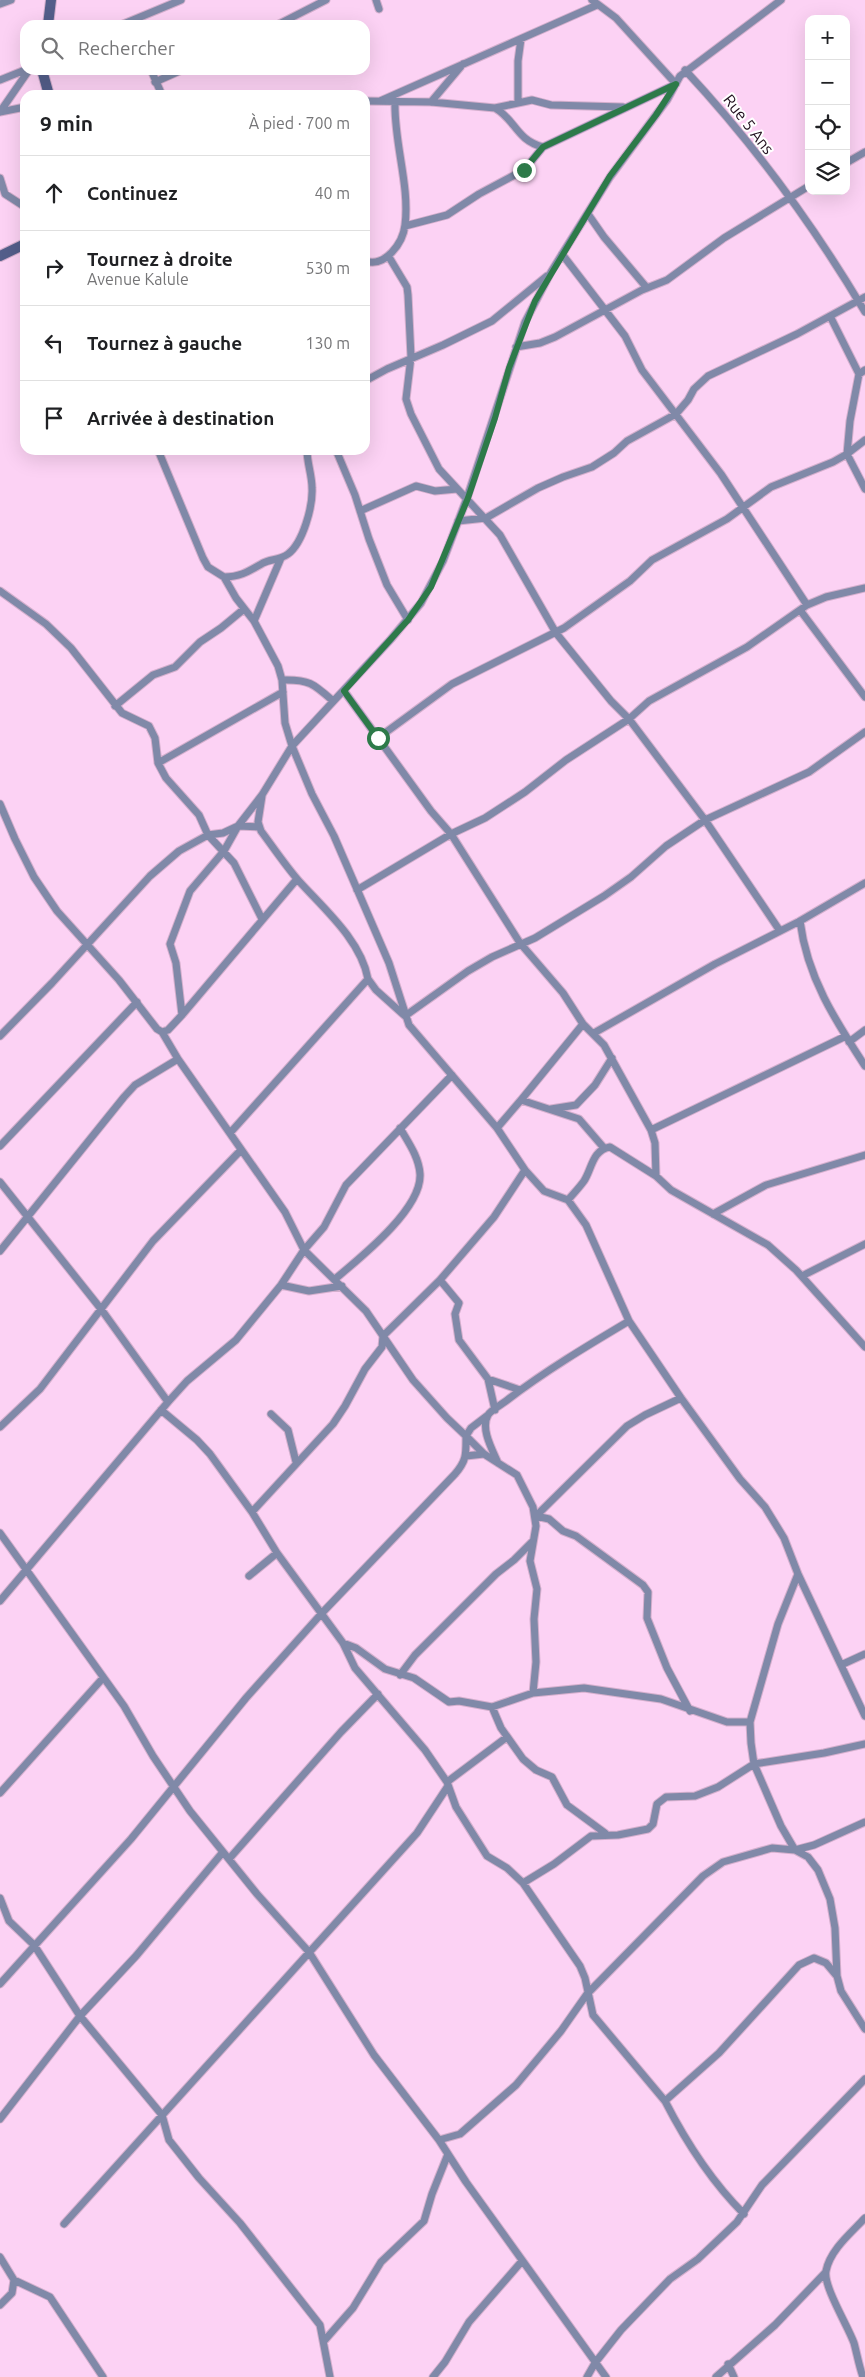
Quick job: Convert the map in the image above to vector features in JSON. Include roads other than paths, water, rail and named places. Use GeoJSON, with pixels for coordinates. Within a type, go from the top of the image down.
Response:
{"type":"FeatureCollection","features":[{"type":"Feature","properties":{"kind":"street"},"geometry":{"type":"LineString","coordinates":[[0,4],[11,0]]}},
{"type":"Feature","properties":{"kind":"street"},"geometry":{"type":"LineString","coordinates":[[49,20],[51,0]]}},
{"type":"Feature","properties":{"kind":"street"},"geometry":{"type":"LineString","coordinates":[[141,20],[181,0]]}},
{"type":"Feature","properties":{"kind":"street"},"geometry":{"type":"LineString","coordinates":[[286,20],[326,0]]}},
{"type":"Feature","properties":{"kind":"street"},"geometry":{"type":"LineString","coordinates":[[376,0],[379,9]]}},
{"type":"Feature","properties":{"kind":"street"},"geometry":{"type":"LineString","coordinates":[[182,1016],[176,963],[170,944],[190,890],[224,851],[238,826],[262,795],[292,746],[408,620],[431,587],[468,498],[516,347],[533,306],[551,272],[610,176],[656,115],[685,70],[781,0]]}},
{"type":"Feature","properties":{"kind":"street"},"geometry":{"type":"LineString","coordinates":[[380,101],[521,39],[594,1],[616,18],[676,84]]}},
{"type":"Feature","properties":{"kind":"street"},"geometry":{"type":"LineString","coordinates":[[518,102],[518,61],[521,39]]}},
{"type":"Feature","properties":{"kind":"street"},"geometry":{"type":"LineString","coordinates":[[431,102],[466,62]]}},
{"type":"Feature","properties":{"kind":"street","name":"Rue 5 Ans"},"geometry":{"type":"LineString","coordinates":[[685,70],[718,105],[789,197],[862,298],[865,312]]}},
{"type":"Feature","properties":{"kind":"street"},"geometry":{"type":"LineString","coordinates":[[0,80],[20,72]]}},
{"type":"Feature","properties":{"kind":"street"},"geometry":{"type":"LineString","coordinates":[[0,112],[26,75]]}},
{"type":"Feature","properties":{"kind":"street"},"geometry":{"type":"LineString","coordinates":[[43,75],[48,90]]}},
{"type":"Feature","properties":{"kind":"street"},"geometry":{"type":"LineString","coordinates":[[153,75],[159,90]]}},
{"type":"Feature","properties":{"kind":"street"},"geometry":{"type":"LineString","coordinates":[[155,82],[171,75]]}},
{"type":"Feature","properties":{"kind":"street"},"geometry":{"type":"LineString","coordinates":[[405,226],[447,214],[524,170],[543,147],[581,131],[626,107],[642,102],[676,84]]}},
{"type":"Feature","properties":{"kind":"street"},"geometry":{"type":"LineString","coordinates":[[370,101],[396,103],[431,102],[495,108],[532,100],[551,105],[626,107]]}},
{"type":"Feature","properties":{"kind":"street"},"geometry":{"type":"LineString","coordinates":[[370,261],[380,261],[389,257],[405,226],[404,180],[397,146],[396,103]]}},
{"type":"Feature","properties":{"kind":"street"},"geometry":{"type":"LineString","coordinates":[[0,112],[20,108]]}},
{"type":"Feature","properties":{"kind":"street"},"geometry":{"type":"LineString","coordinates":[[495,108],[503,112],[522,137],[529,143],[543,147]]}},
{"type":"Feature","properties":{"kind":"street"},"geometry":{"type":"LineString","coordinates":[[850,161],[865,152]]}},
{"type":"Feature","properties":{"kind":"street"},"geometry":{"type":"LineString","coordinates":[[0,178],[5,194],[20,204]]}},
{"type":"Feature","properties":{"kind":"street"},"geometry":{"type":"LineString","coordinates":[[516,347],[540,343],[667,280],[724,238],[805,188]]}},
{"type":"Feature","properties":{"kind":"street"},"geometry":{"type":"LineString","coordinates":[[588,214],[630,269],[648,288]]}},
{"type":"Feature","properties":{"kind":"street"},"geometry":{"type":"LineString","coordinates":[[0,256],[20,246]]}},
{"type":"Feature","properties":{"kind":"street"},"geometry":{"type":"LineString","coordinates":[[562,254],[606,310],[628,341],[642,370],[744,508],[804,608],[865,697]]}},
{"type":"Feature","properties":{"kind":"street"},"geometry":{"type":"LineString","coordinates":[[389,257],[407,288],[411,357],[406,399],[408,407],[439,469],[468,498],[500,535],[556,633],[611,701],[629,719],[705,820],[780,931]]}},
{"type":"Feature","properties":{"kind":"street"},"geometry":{"type":"LineString","coordinates":[[370,378],[411,357],[443,345],[492,321],[551,272]]}},
{"type":"Feature","properties":{"kind":"street"},"geometry":{"type":"LineString","coordinates":[[458,521],[486,518],[538,488],[563,476],[592,467],[614,453],[627,441],[676,414],[688,400],[694,389],[708,376],[797,334],[862,298]]}},
{"type":"Feature","properties":{"kind":"street"},"geometry":{"type":"LineString","coordinates":[[830,316],[862,372],[850,421],[847,454],[865,489]]}},
{"type":"Feature","properties":{"kind":"street"},"geometry":{"type":"LineString","coordinates":[[378,738],[452,684],[556,633],[630,581],[652,560],[744,508],[771,487],[847,454],[865,440]]}},
{"type":"Feature","properties":{"kind":"street"},"geometry":{"type":"LineString","coordinates":[[160,455],[208,567],[224,577],[244,609],[254,621],[278,666],[282,680],[285,723],[292,746],[389,963],[405,1016],[418,1038],[497,1128],[525,1170],[544,1191],[568,1200],[586,1225],[629,1321],[681,1398],[740,1479],[765,1507],[784,1538],[798,1574],[865,1716]]}},
{"type":"Feature","properties":{"kind":"street"},"geometry":{"type":"LineString","coordinates":[[224,577],[246,574],[263,563],[281,558],[294,547],[303,534],[312,494],[308,455]]}},
{"type":"Feature","properties":{"kind":"street"},"geometry":{"type":"LineString","coordinates":[[338,455],[360,511],[368,539],[387,585],[408,620]]}},
{"type":"Feature","properties":{"kind":"street"},"geometry":{"type":"LineString","coordinates":[[360,511],[416,486],[435,491],[457,489]]}},
{"type":"Feature","properties":{"kind":"street"},"geometry":{"type":"LineString","coordinates":[[254,621],[281,558]]}},
{"type":"Feature","properties":{"kind":"street"},"geometry":{"type":"LineString","coordinates":[[357,890],[450,834],[485,818],[526,792],[566,760],[629,719],[665,691],[747,647],[804,608],[826,597],[865,588]]}},
{"type":"Feature","properties":{"kind":"street"},"geometry":{"type":"LineString","coordinates":[[0,591],[46,624],[71,648],[122,713],[149,726],[154,738],[158,763],[166,778],[199,815],[208,835],[224,851],[239,872],[262,920]]}},
{"type":"Feature","properties":{"kind":"street"},"geometry":{"type":"LineString","coordinates":[[115,706],[153,675],[175,668],[200,642],[244,609]]}},
{"type":"Feature","properties":{"kind":"street"},"geometry":{"type":"LineString","coordinates":[[282,680],[304,680],[313,683],[333,701]]}},
{"type":"Feature","properties":{"kind":"street"},"geometry":{"type":"LineString","coordinates":[[344,691],[431,811],[450,834],[520,943],[563,993],[584,1024],[594,1033],[612,1058],[651,1130],[655,1143],[656,1176]]}},
{"type":"Feature","properties":{"kind":"street"},"geometry":{"type":"LineString","coordinates":[[158,763],[283,692]]}},
{"type":"Feature","properties":{"kind":"street"},"geometry":{"type":"LineString","coordinates":[[405,1016],[468,971],[520,943],[534,938],[604,896],[631,877],[666,846],[705,820],[809,772],[865,732]]}},
{"type":"Feature","properties":{"kind":"street"},"geometry":{"type":"LineString","coordinates":[[262,795],[259,827],[297,879],[340,926],[362,961],[368,979],[376,990],[405,1016]]}},
{"type":"Feature","properties":{"kind":"street"},"geometry":{"type":"LineString","coordinates":[[0,804],[34,877],[57,911],[87,946],[103,961],[137,1002],[156,1029],[162,1032],[178,1059],[285,1212],[304,1250],[366,1311],[413,1380],[447,1418],[484,1454],[517,1475],[536,1516],[530,1561],[537,1589],[534,1619],[536,1662],[533,1693]]}},
{"type":"Feature","properties":{"kind":"street"},"geometry":{"type":"LineString","coordinates":[[0,1036],[87,946],[150,876],[179,851],[208,835],[223,833],[238,826],[259,827]]}},
{"type":"Feature","properties":{"kind":"street"},"geometry":{"type":"LineString","coordinates":[[162,1032],[168,1030],[182,1016],[297,879]]}},
{"type":"Feature","properties":{"kind":"street"},"geometry":{"type":"LineString","coordinates":[[594,1033],[715,964],[800,921],[865,883]]}},
{"type":"Feature","properties":{"kind":"street"},"geometry":{"type":"LineString","coordinates":[[800,921],[803,946],[817,986],[847,1039],[865,1066]]}},
{"type":"Feature","properties":{"kind":"street"},"geometry":{"type":"LineString","coordinates":[[230,1133],[368,979]]}},
{"type":"Feature","properties":{"kind":"street"},"geometry":{"type":"LineString","coordinates":[[0,1146],[137,1002]]}},
{"type":"Feature","properties":{"kind":"street"},"geometry":{"type":"LineString","coordinates":[[497,1128],[584,1024]]}},
{"type":"Feature","properties":{"kind":"street"},"geometry":{"type":"LineString","coordinates":[[651,1130],[865,1030]]}},
{"type":"Feature","properties":{"kind":"street"},"geometry":{"type":"LineString","coordinates":[[550,1109],[576,1105],[595,1085],[612,1058]]}},
{"type":"Feature","properties":{"kind":"street"},"geometry":{"type":"LineString","coordinates":[[0,1252],[135,1085],[178,1059]]}},
{"type":"Feature","properties":{"kind":"street"},"geometry":{"type":"LineString","coordinates":[[0,1601],[28,1571],[168,1402],[187,1381],[236,1340],[281,1285],[304,1250],[324,1227],[346,1185],[452,1075]]}},
{"type":"Feature","properties":{"kind":"street"},"geometry":{"type":"LineString","coordinates":[[520,1100],[579,1119]]}},
{"type":"Feature","properties":{"kind":"street"},"geometry":{"type":"LineString","coordinates":[[576,1105],[579,1119],[604,1148],[615,1150],[656,1176],[672,1190],[768,1245],[802,1276],[865,1347]]}},
{"type":"Feature","properties":{"kind":"street"},"geometry":{"type":"LineString","coordinates":[[335,1280],[382,1238],[401,1216],[416,1190],[420,1175],[418,1161],[400,1128]]}},
{"type":"Feature","properties":{"kind":"street"},"geometry":{"type":"LineString","coordinates":[[568,1200],[585,1180],[594,1159],[604,1148]]}},
{"type":"Feature","properties":{"kind":"street"},"geometry":{"type":"LineString","coordinates":[[0,1427],[40,1389],[154,1241],[241,1150]]}},
{"type":"Feature","properties":{"kind":"street"},"geometry":{"type":"LineString","coordinates":[[713,1214],[766,1186],[865,1155]]}},
{"type":"Feature","properties":{"kind":"street"},"geometry":{"type":"LineString","coordinates":[[252,1512],[332,1424],[345,1406],[354,1387],[382,1347],[383,1336],[440,1280],[494,1216],[525,1170]]}},
{"type":"Feature","properties":{"kind":"street"},"geometry":{"type":"LineString","coordinates":[[0,1182],[102,1309],[168,1402]]}},
{"type":"Feature","properties":{"kind":"street"},"geometry":{"type":"LineString","coordinates":[[802,1276],[865,1244]]}},
{"type":"Feature","properties":{"kind":"street"},"geometry":{"type":"LineString","coordinates":[[440,1280],[458,1303],[455,1314],[459,1340],[488,1379],[495,1410]]}},
{"type":"Feature","properties":{"kind":"street"},"geometry":{"type":"LineString","coordinates":[[281,1285],[309,1291],[342,1286]]}},
{"type":"Feature","properties":{"kind":"street"},"geometry":{"type":"LineString","coordinates":[[0,1984],[131,1839],[246,1698],[322,1613],[455,1474],[464,1463],[466,1436],[471,1428],[520,1390],[629,1321]]}},
{"type":"Feature","properties":{"kind":"street"},"geometry":{"type":"LineString","coordinates":[[488,1379],[520,1390]]}},
{"type":"Feature","properties":{"kind":"street"},"geometry":{"type":"LineString","coordinates":[[536,1516],[627,1426],[644,1415],[681,1398]]}},
{"type":"Feature","properties":{"kind":"street"},"geometry":{"type":"LineString","coordinates":[[161,1410],[198,1440],[210,1454],[252,1512],[277,1553],[343,1643],[355,1668],[424,1750],[447,1784],[456,1807],[487,1856],[507,1868],[522,1883],[580,1966],[585,1978],[593,2015],[665,2101],[684,2139],[722,2192],[744,2214]]}},
{"type":"Feature","properties":{"kind":"street"},"geometry":{"type":"LineString","coordinates":[[271,1414],[288,1430],[296,1462]]}},
{"type":"Feature","properties":{"kind":"street"},"geometry":{"type":"LineString","coordinates":[[488,1415],[486,1424],[488,1436],[498,1464]]}},
{"type":"Feature","properties":{"kind":"street"},"geometry":{"type":"LineString","coordinates":[[466,1456],[484,1454]]}},
{"type":"Feature","properties":{"kind":"street"},"geometry":{"type":"LineString","coordinates":[[536,1516],[549,1519],[563,1531],[576,1536],[643,1585],[648,1592],[647,1618],[667,1668],[690,1711]]}},
{"type":"Feature","properties":{"kind":"street"},"geometry":{"type":"LineString","coordinates":[[0,1533],[124,1706],[153,1756],[174,1787],[229,1860],[309,1952],[365,2042],[439,2140],[522,2261],[606,2377]]}},
{"type":"Feature","properties":{"kind":"street"},"geometry":{"type":"LineString","coordinates":[[400,1675],[415,1655],[532,1541]]}},
{"type":"Feature","properties":{"kind":"street"},"geometry":{"type":"LineString","coordinates":[[249,1576],[277,1553]]}},
{"type":"Feature","properties":{"kind":"street"},"geometry":{"type":"LineString","coordinates":[[798,1574],[778,1624],[750,1722],[754,1764],[795,1850],[808,1857],[818,1870],[830,1898],[835,1928],[837,1976],[841,1991],[865,2029]]}},
{"type":"Feature","properties":{"kind":"street"},"geometry":{"type":"LineString","coordinates":[[343,1643],[356,1648],[385,1669],[414,1678],[449,1702],[459,1701],[492,1706],[533,1693],[584,1688],[661,1699],[690,1711],[727,1722],[750,1722]]}},
{"type":"Feature","properties":{"kind":"street"},"geometry":{"type":"LineString","coordinates":[[841,1665],[865,1654]]}},
{"type":"Feature","properties":{"kind":"street"},"geometry":{"type":"LineString","coordinates":[[0,1793],[103,1678]]}},
{"type":"Feature","properties":{"kind":"street"},"geometry":{"type":"LineString","coordinates":[[229,1860],[341,1732],[378,1694]]}},
{"type":"Feature","properties":{"kind":"street"},"geometry":{"type":"LineString","coordinates":[[492,1706],[507,1738],[523,1758],[536,1770],[552,1776],[567,1805],[605,1834]]}},
{"type":"Feature","properties":{"kind":"street"},"geometry":{"type":"LineString","coordinates":[[64,2224],[417,1834],[447,1784],[507,1738]]}},
{"type":"Feature","properties":{"kind":"street"},"geometry":{"type":"LineString","coordinates":[[522,1883],[554,1864],[591,1836],[618,1835],[648,1829],[653,1824],[657,1804],[666,1797],[694,1796],[718,1787],[754,1764],[824,1753],[865,1744]]}},
{"type":"Feature","properties":{"kind":"street"},"geometry":{"type":"LineString","coordinates":[[439,2140],[460,2134],[516,2085],[556,2039],[587,1994],[703,1876],[723,1862],[772,1848],[795,1850],[814,1845],[865,1822]]}},
{"type":"Feature","properties":{"kind":"street"},"geometry":{"type":"LineString","coordinates":[[0,2119],[80,2016],[136,1956],[223,1852]]}},
{"type":"Feature","properties":{"kind":"street"},"geometry":{"type":"LineString","coordinates":[[0,1898],[9,1921],[34,1945],[80,2016],[162,2115],[169,2140],[199,2178],[240,2223],[320,2325],[330,2377]]}},
{"type":"Feature","properties":{"kind":"street"},"geometry":{"type":"LineString","coordinates":[[665,2101],[719,2053],[799,1965],[814,1958],[826,1963],[837,1976]]}},
{"type":"Feature","properties":{"kind":"street"},"geometry":{"type":"LineString","coordinates":[[587,2377],[595,2363],[621,2330],[670,2279],[698,2259],[744,2214],[762,2185],[865,2079]]}},
{"type":"Feature","properties":{"kind":"street"},"geometry":{"type":"LineString","coordinates":[[324,2341],[353,2308],[381,2262],[424,2220],[448,2154]]}},
{"type":"Feature","properties":{"kind":"street"},"geometry":{"type":"LineString","coordinates":[[716,2377],[728,2364],[775,2325],[825,2273],[828,2262],[841,2243],[865,2218]]}},
{"type":"Feature","properties":{"kind":"street"},"geometry":{"type":"LineString","coordinates":[[0,2257],[14,2280],[50,2297],[103,2377]]}},
{"type":"Feature","properties":{"kind":"street"},"geometry":{"type":"LineString","coordinates":[[433,2377],[445,2362],[469,2322],[522,2261]]}},
{"type":"Feature","properties":{"kind":"street"},"geometry":{"type":"LineString","coordinates":[[825,2273],[836,2307],[853,2341],[863,2377]]}},
{"type":"Feature","properties":{"kind":"street"},"geometry":{"type":"LineString","coordinates":[[0,2304],[12,2293],[14,2280]]}},
{"type":"Feature","properties":{"kind":"street"},"geometry":{"type":"LineString","coordinates":[[728,2364],[734,2377]]}}]}
